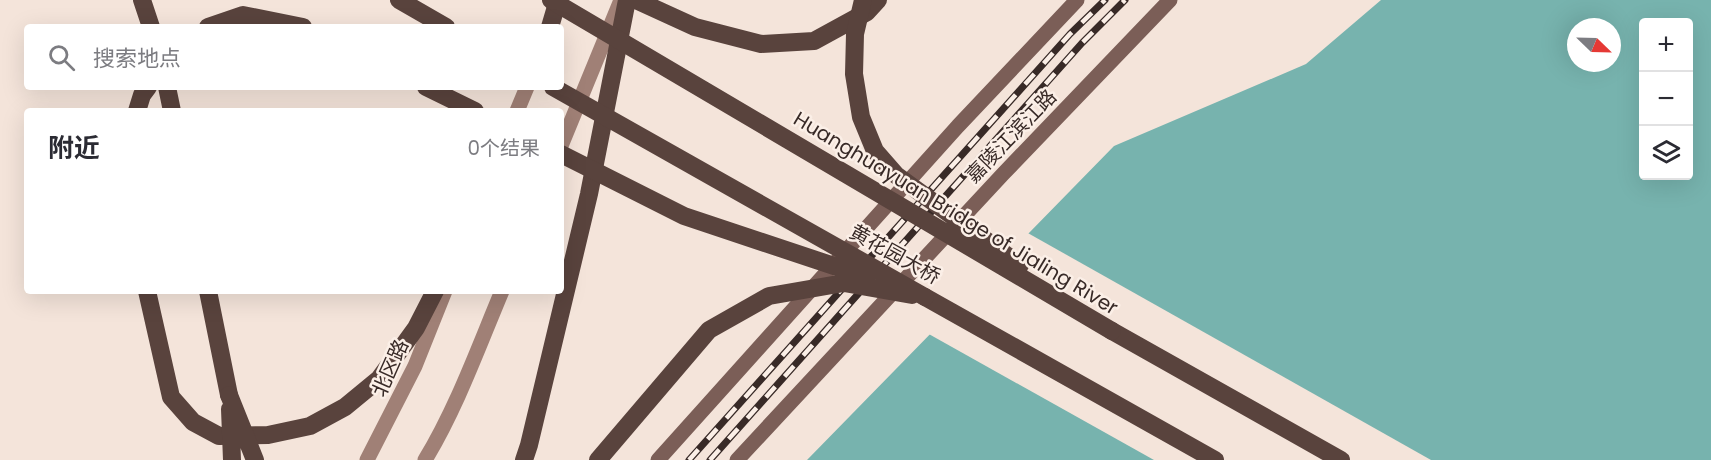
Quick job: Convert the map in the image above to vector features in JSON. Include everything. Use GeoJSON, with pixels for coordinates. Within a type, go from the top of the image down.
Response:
{"type":"FeatureCollection","features":[{"type":"Feature","properties":{"kind":"highway"},"geometry":{"type":"LineString","coordinates":[[142,0],[150,24]]}},
{"type":"Feature","properties":{"kind":"highway"},"geometry":{"type":"LineString","coordinates":[[399,0],[441,24]]}},
{"type":"Feature","properties":{"kind":"highway","name":"Huanghuayuan Bridge of Jialing River"},"geometry":{"type":"LineString","coordinates":[[551,0],[1112,332],[1341,460]]}},
{"type":"Feature","properties":{"kind":"highway"},"geometry":{"type":"LineString","coordinates":[[552,24],[558,0]]}},
{"type":"Feature","properties":{"kind":"highway"},"geometry":{"type":"LineString","coordinates":[[524,460],[589,194],[627,0]]}},
{"type":"Feature","properties":{"kind":"highway"},"geometry":{"type":"LineString","coordinates":[[636,0],[695,27],[761,44],[814,41],[867,12],[878,0]]}},
{"type":"Feature","properties":{"kind":"highway"},"geometry":{"type":"LineString","coordinates":[[863,0],[855,34],[854,74],[861,117],[875,151],[896,175],[1112,332]]}},
{"type":"Feature","properties":{"kind":"highway"},"geometry":{"type":"LineString","coordinates":[[217,24],[243,15],[291,24]]}},
{"type":"Feature","properties":{"kind":"highway"},"geometry":{"type":"LineString","coordinates":[[139,108],[146,90]]}},
{"type":"Feature","properties":{"kind":"highway"},"geometry":{"type":"LineString","coordinates":[[167,90],[171,108]]}},
{"type":"Feature","properties":{"kind":"highway"},"geometry":{"type":"LineString","coordinates":[[432,90],[469,108]]}},
{"type":"Feature","properties":{"kind":"highway","name":"黄花园大桥"},"geometry":{"type":"LineString","coordinates":[[558,90],[1215,460]]}},
{"type":"Feature","properties":{"kind":"highway"},"geometry":{"type":"LineString","coordinates":[[564,156],[684,216],[925,297]]}},
{"type":"Feature","properties":{"kind":"highway"},"geometry":{"type":"LineString","coordinates":[[598,460],[709,330],[769,296],[844,283],[925,297]]}},
{"type":"Feature","properties":{"kind":"highway"},"geometry":{"type":"LineString","coordinates":[[148,294],[171,396],[193,422],[219,436],[268,435],[310,426],[345,407],[379,379],[416,328],[433,294]]}},
{"type":"Feature","properties":{"kind":"highway"},"geometry":{"type":"LineString","coordinates":[[209,294],[229,395],[232,460]]}},
{"type":"Feature","properties":{"kind":"highway"},"geometry":{"type":"LineString","coordinates":[[229,395],[255,460]]}},
{"type":"Feature","properties":{"kind":"main road"},"geometry":{"type":"LineString","coordinates":[[552,24],[562,0]]}},
{"type":"Feature","properties":{"kind":"main road"},"geometry":{"type":"LineString","coordinates":[[564,139],[621,0]]}},
{"type":"Feature","properties":{"kind":"main road"},"geometry":{"type":"LineString","coordinates":[[658,460],[958,126],[1077,0]]}},
{"type":"Feature","properties":{"kind":"main road","name":"嘉陵江滨江路"},"geometry":{"type":"LineString","coordinates":[[737,460],[1003,174],[1170,0]]}},
{"type":"Feature","properties":{"kind":"main road"},"geometry":{"type":"LineString","coordinates":[[518,108],[526,90]]}},
{"type":"Feature","properties":{"kind":"main road","name":"北区路"},"geometry":{"type":"LineString","coordinates":[[367,460],[415,366],[444,294]]}},
{"type":"Feature","properties":{"kind":"main road"},"geometry":{"type":"LineString","coordinates":[[425,460],[438,439],[462,387],[501,294]]}},
{"type":"Feature","properties":{"kind":"water"},"geometry":{"type":"Polygon","coordinates":[[[1381,0],[1711,0],[1711,460],[807,460],[1114,146],[1306,64],[1381,0]]]}},
{"type":"Feature","properties":{"kind":"pier"},"geometry":{"type":"Polygon","coordinates":[[[1026,232],[1431,460],[1154,460],[927,333],[1026,232]]]}},
{"type":"Feature","properties":{"kind":"railway"},"geometry":{"type":"LineString","coordinates":[[689,460],[1070,34],[1105,0]]}},
{"type":"Feature","properties":{"kind":"railway"},"geometry":{"type":"LineString","coordinates":[[710,460],[1082,43],[1125,0]]}}]}
